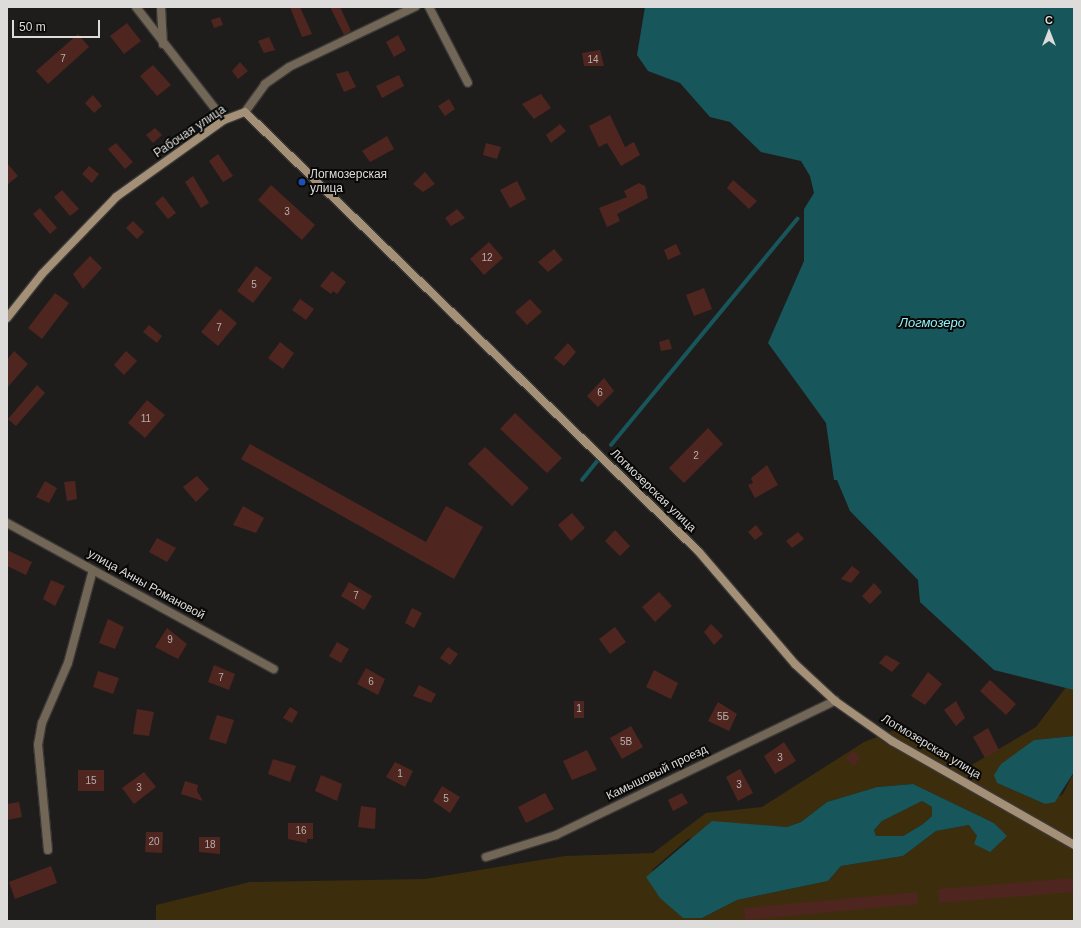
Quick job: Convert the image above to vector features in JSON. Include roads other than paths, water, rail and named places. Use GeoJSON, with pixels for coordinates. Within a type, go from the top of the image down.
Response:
{"type":"FeatureCollection","features":[{"type":"Feature","properties":{"kind":"street"},"geometry":{"type":"LineString","coordinates":[[136,7],[163,44],[224,120]]}},
{"type":"Feature","properties":{"kind":"street"},"geometry":{"type":"LineString","coordinates":[[161,7],[163,44]]}},
{"type":"Feature","properties":{"kind":"street","name":"Рабочая улица"},"geometry":{"type":"LineString","coordinates":[[7,318],[42,274],[116,197],[224,120],[245,112],[265,84],[289,67],[415,7]]}},
{"type":"Feature","properties":{"kind":"street"},"geometry":{"type":"LineString","coordinates":[[430,7],[468,83]]}},
{"type":"Feature","properties":{"kind":"street","name":"Логмозерская улица"},"geometry":{"type":"LineString","coordinates":[[245,112],[699,552],[795,664],[835,701],[892,741],[1074,845]]}},
{"type":"Feature","properties":{"kind":"street","name":"улица Анны Романовой"},"geometry":{"type":"LineString","coordinates":[[7,523],[274,669]]}},
{"type":"Feature","properties":{"kind":"street"},"geometry":{"type":"LineString","coordinates":[[48,850],[38,745],[42,723],[68,663],[93,570]]}},
{"type":"Feature","properties":{"kind":"street","name":"Камышовый проезд"},"geometry":{"type":"LineString","coordinates":[[486,857],[556,835],[835,701]]}},
{"type":"Feature","properties":{"kind":"water","name":"Логмозеро"},"geometry":{"type":"Polygon","coordinates":[[[645,7],[1074,7],[1074,690],[994,670],[920,602],[918,580],[850,511],[837,480],[834,480],[826,423],[768,343],[804,261],[804,209],[814,193],[810,176],[801,161],[761,152],[730,122],[710,117],[680,83],[648,71],[637,55],[645,7]]]}},
{"type":"Feature","properties":{"kind":"water"},"geometry":{"type":"Polygon","coordinates":[[[1074,736],[1074,772],[1055,802],[1045,804],[997,783],[994,775],[1001,764],[1034,740],[1074,736]]]}},
{"type":"Feature","properties":{"kind":"water"},"geometry":{"type":"Polygon","coordinates":[[[913,784],[994,823],[1007,836],[990,852],[974,844],[977,836],[969,825],[936,831],[903,856],[841,866],[828,881],[737,900],[702,918],[683,918],[660,898],[646,877],[712,821],[787,827],[801,822],[827,802],[877,787],[913,784]],[[922,801],[882,821],[874,830],[876,836],[903,836],[923,824],[932,816],[932,807],[922,801]]]}},
{"type":"Feature","properties":{"kind":"waterway"},"geometry":{"type":"LineString","coordinates":[[611,445],[797,219]]}},
{"type":"Feature","properties":{"kind":"waterway"},"geometry":{"type":"LineString","coordinates":[[582,480],[599,459]]}},
{"type":"Feature","properties":{"kind":"place","name":"Логмозерская улица"},"geometry":{"type":"Point","coordinates":[302,182]}}]}
